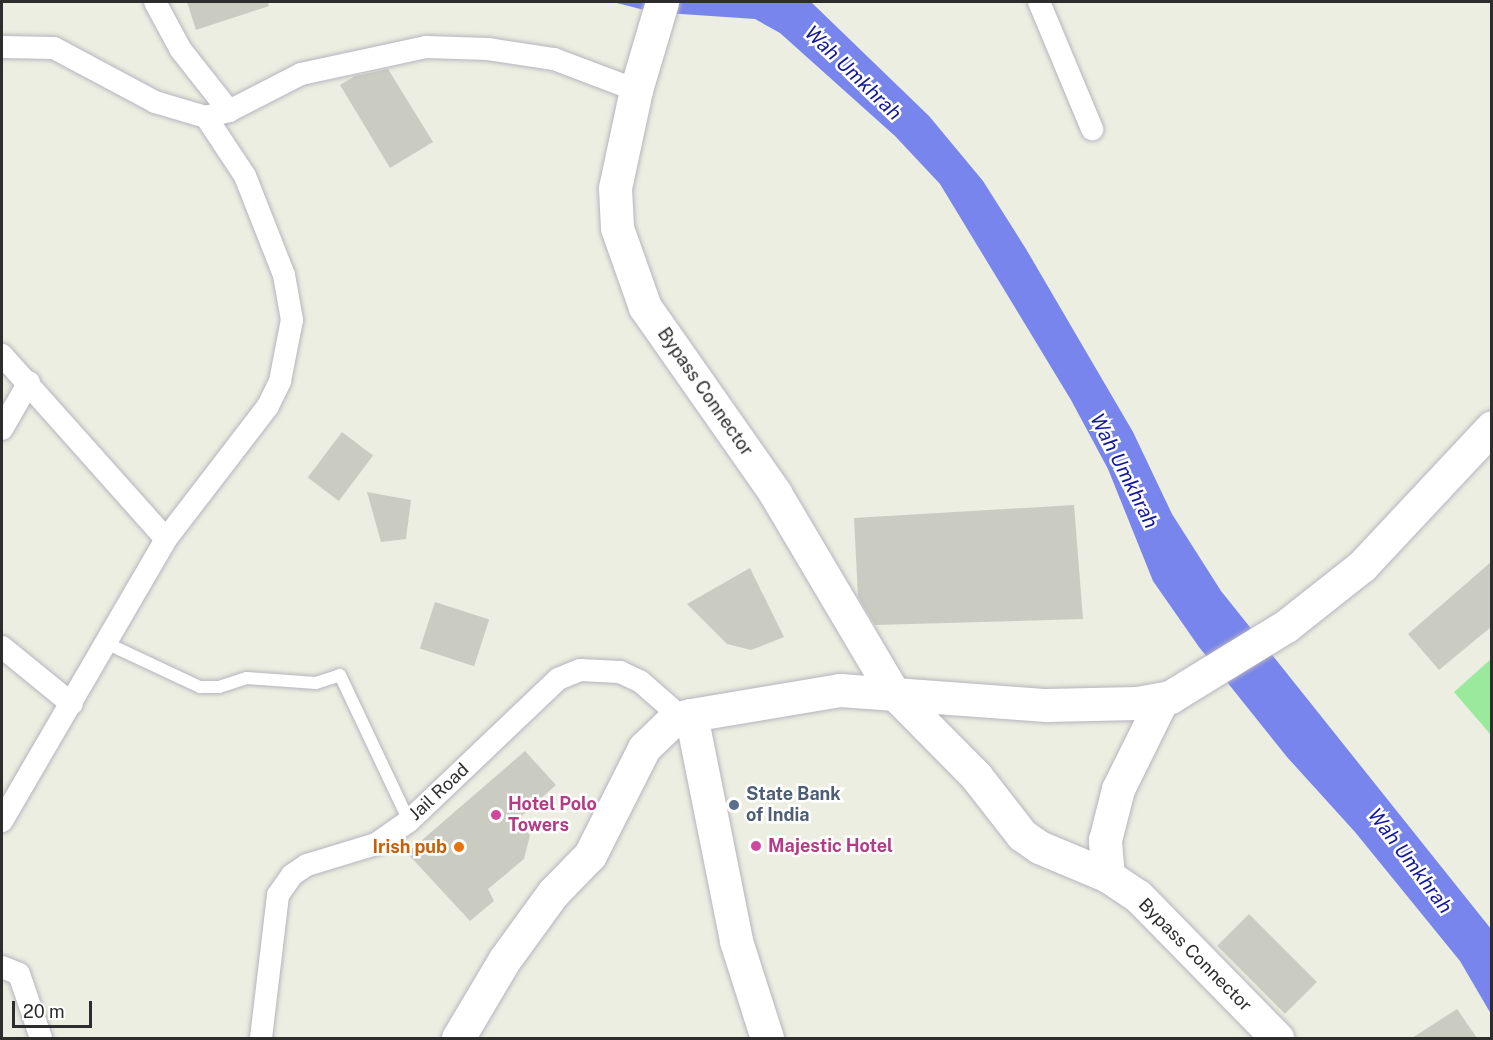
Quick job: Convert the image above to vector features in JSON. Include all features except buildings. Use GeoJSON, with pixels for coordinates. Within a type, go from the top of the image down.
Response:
{"type":"FeatureCollection","features":[{"type":"Feature","properties":{"kind":"street"},"geometry":{"type":"LineString","coordinates":[[155,2],[181,50],[229,111]]}},
{"type":"Feature","properties":{"kind":"street","name":"Bypass Connector"},"geometry":{"type":"LineString","coordinates":[[662,2],[639,78],[615,188],[617,228],[629,270],[645,307],[775,493],[892,691],[976,776],[1022,835],[1039,848],[1108,876],[1137,896],[1277,1038]]}},
{"type":"Feature","properties":{"kind":"street"},"geometry":{"type":"LineString","coordinates":[[1039,2],[1092,129]]}},
{"type":"Feature","properties":{"kind":"street"},"geometry":{"type":"LineString","coordinates":[[2,47],[54,48],[155,102],[206,117],[229,111],[301,74],[426,47],[488,49],[554,59],[639,78]]}},
{"type":"Feature","properties":{"kind":"street"},"geometry":{"type":"LineString","coordinates":[[2,821],[166,539],[267,406],[280,381],[292,321],[284,274],[268,227],[245,176],[206,117]]}},
{"type":"Feature","properties":{"kind":"street"},"geometry":{"type":"LineString","coordinates":[[2,355],[29,382],[166,539]]}},
{"type":"Feature","properties":{"kind":"street"},"geometry":{"type":"LineString","coordinates":[[2,429],[29,382]]}},
{"type":"Feature","properties":{"kind":"street"},"geometry":{"type":"LineString","coordinates":[[458,1038],[539,912],[590,855],[644,748],[657,732],[686,716],[801,694],[892,691],[968,703],[1081,705],[1172,696],[1286,626],[1362,566],[1491,427]]}},
{"type":"Feature","properties":{"kind":"street"},"geometry":{"type":"LineString","coordinates":[[2,647],[72,704]]}},
{"type":"Feature","properties":{"kind":"street","name":"Jail Road"},"geometry":{"type":"LineString","coordinates":[[261,1038],[275,911],[283,885],[307,865],[376,844],[409,821],[558,679],[580,670],[631,677],[686,716]]}},
{"type":"Feature","properties":{"kind":"street"},"geometry":{"type":"LineString","coordinates":[[1108,876],[1105,840],[1118,789],[1172,696]]}},
{"type":"Feature","properties":{"kind":"street"},"geometry":{"type":"LineString","coordinates":[[686,716],[736,941],[767,1038]]}},
{"type":"Feature","properties":{"kind":"street"},"geometry":{"type":"LineString","coordinates":[[2,967],[19,974],[41,1038]]}},
{"type":"Feature","properties":{"kind":"lane"},"geometry":{"type":"LineString","coordinates":[[106,644],[200,687],[219,687],[247,678],[316,683],[340,675],[409,821]]}},
{"type":"Feature","properties":{"kind":"green space"},"geometry":{"type":"Polygon","coordinates":[[[1491,659],[1491,735],[1454,692],[1491,659]]]}},
{"type":"Feature","properties":{"kind":"water","name":"Wah Umkhrah"},"geometry":{"type":"Polygon","coordinates":[[[613,2],[811,2],[929,116],[983,181],[1026,249],[1133,432],[1172,514],[1221,591],[1491,929],[1491,1014],[1460,961],[1355,832],[1287,757],[1199,647],[1153,581],[1108,469],[1071,400],[940,184],[895,136],[780,33],[755,19],[652,12],[613,2]]]}},
{"type":"Feature","properties":{"kind":"place","name":"State Bank of India"},"geometry":{"type":"Point","coordinates":[734,805]}},
{"type":"Feature","properties":{"kind":"place","name":"Hotel Polo Towers"},"geometry":{"type":"Point","coordinates":[496,815]}},
{"type":"Feature","properties":{"kind":"place","name":"Majestic Hotel"},"geometry":{"type":"Point","coordinates":[756,846]}},
{"type":"Feature","properties":{"kind":"place","name":"Irish pub"},"geometry":{"type":"Point","coordinates":[459,847]}}]}
